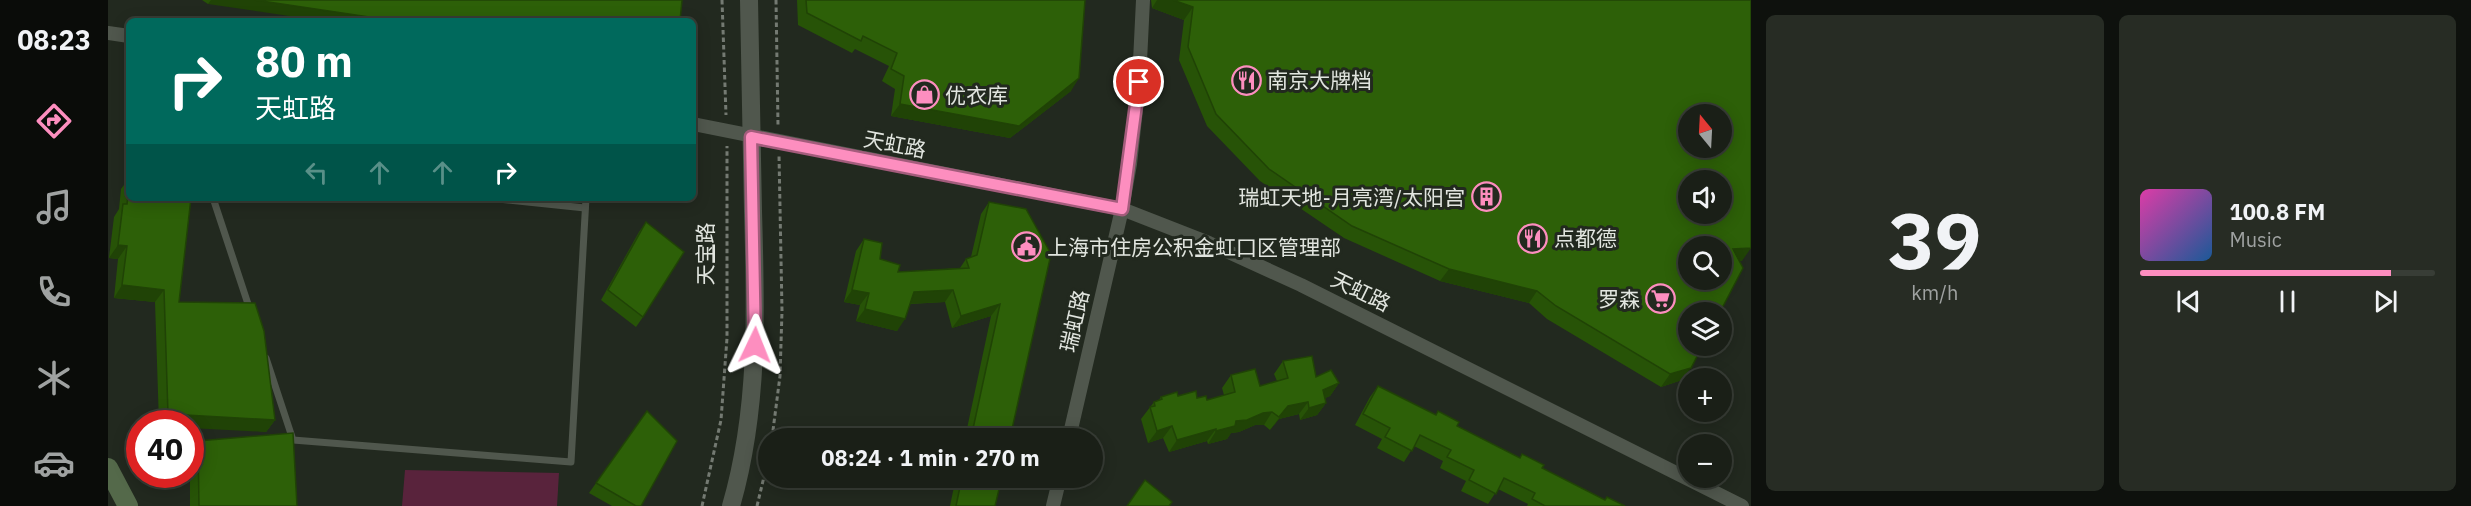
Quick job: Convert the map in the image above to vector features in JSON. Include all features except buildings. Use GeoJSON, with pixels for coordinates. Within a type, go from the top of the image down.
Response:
{"type":"FeatureCollection","features":[{"type":"Feature","properties":{"kind":"main road"},"geometry":{"type":"LineString","coordinates":[[108,468],[128,506]]}},
{"type":"Feature","properties":{"kind":"street"},"geometry":{"type":"LineString","coordinates":[[731,506],[742,464],[748,428],[755,345],[749,0]]}},
{"type":"Feature","properties":{"kind":"street","name":"瑞虹路"},"geometry":{"type":"LineString","coordinates":[[1071,428],[1122,209],[1139,82],[1143,0]]}},
{"type":"Feature","properties":{"kind":"street"},"geometry":{"type":"LineString","coordinates":[[108,33],[126,36]]}},
{"type":"Feature","properties":{"kind":"street","name":"天虹路"},"geometry":{"type":"LineString","coordinates":[[696,125],[1122,209],[1209,243],[1300,285],[1742,506]]}},
{"type":"Feature","properties":{"kind":"street"},"geometry":{"type":"LineString","coordinates":[[1053,506],[1057,488]]}},
{"type":"Feature","properties":{"kind":"lane"},"geometry":{"type":"LineString","coordinates":[[214,201],[252,316]]}},
{"type":"Feature","properties":{"kind":"lane"},"geometry":{"type":"LineString","coordinates":[[518,201],[585,208]]}},
{"type":"Feature","properties":{"kind":"lane"},"geometry":{"type":"LineString","coordinates":[[263,350],[293,440],[571,462],[586,201]]}},
{"type":"Feature","properties":{"kind":"path","name":"天宝路"},"geometry":{"type":"LineString","coordinates":[[702,506],[721,420],[727,338],[727,132],[722,0]]}},
{"type":"Feature","properties":{"kind":"path"},"geometry":{"type":"LineString","coordinates":[[773,428],[780,376],[782,311],[776,0]]}},
{"type":"Feature","properties":{"kind":"path"},"geometry":{"type":"LineString","coordinates":[[757,506],[761,488]]}},
{"type":"Feature","properties":{"kind":"shaded area"},"geometry":{"type":"Polygon","coordinates":[[[405,470],[559,473],[557,506],[402,506],[405,470]]]}},
{"type":"Feature","properties":{"kind":"place","name":"南京大牌档"},"geometry":{"type":"Point","coordinates":[1246,80]}},
{"type":"Feature","properties":{"kind":"place","name":"优衣库"},"geometry":{"type":"Point","coordinates":[924,95]}},
{"type":"Feature","properties":{"kind":"place","name":"瑞虹天地-月亮湾/太阳宫"},"geometry":{"type":"Point","coordinates":[1486,197]}},
{"type":"Feature","properties":{"kind":"place","name":"点都德"},"geometry":{"type":"Point","coordinates":[1533,238]}},
{"type":"Feature","properties":{"kind":"place","name":"上海市住房公积金虹口区管理部"},"geometry":{"type":"Point","coordinates":[1026,247]}},
{"type":"Feature","properties":{"kind":"place","name":"罗森"},"geometry":{"type":"Point","coordinates":[1661,299]}},
{"type":"Feature","properties":{"kind":"route"},"geometry":{"type":"LineString","coordinates":[[755,345],[751,137],[1122,209],[1130,164],[1139,82]]}}]}
